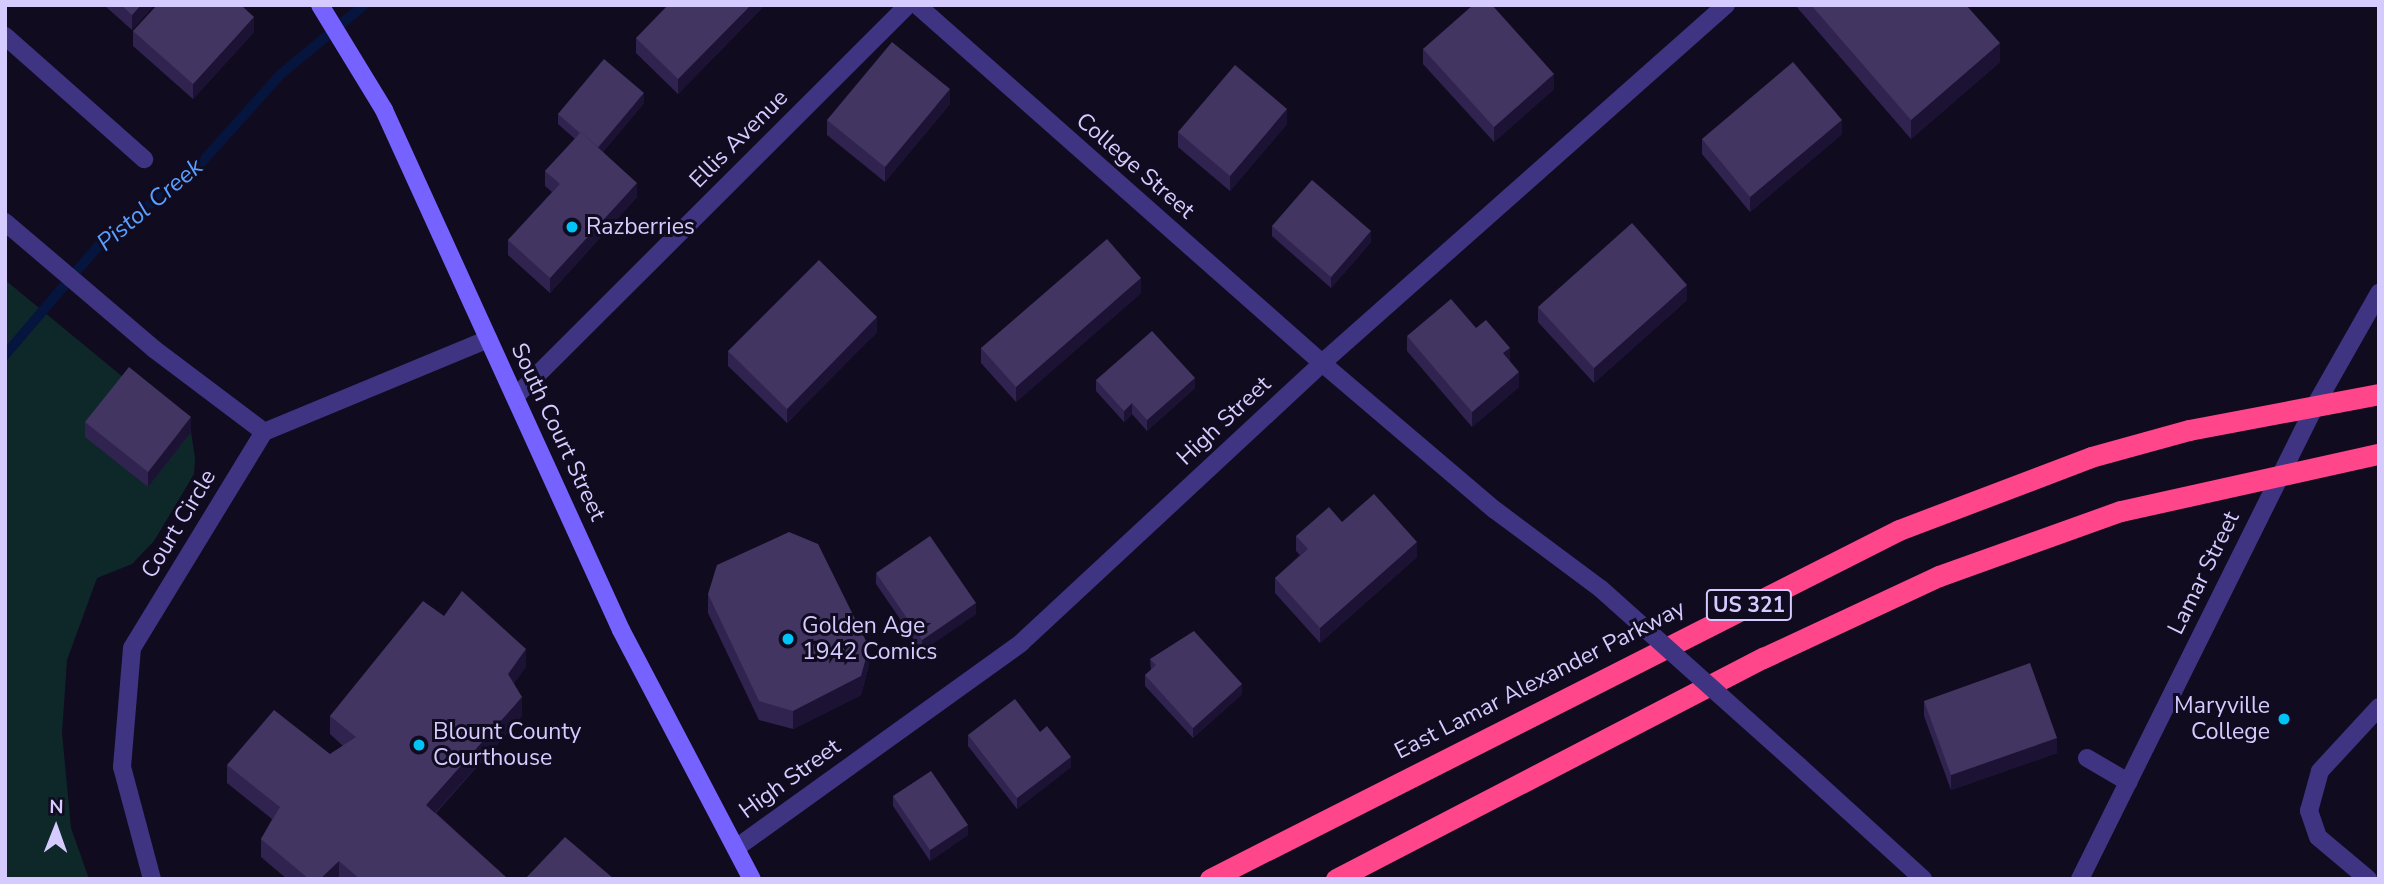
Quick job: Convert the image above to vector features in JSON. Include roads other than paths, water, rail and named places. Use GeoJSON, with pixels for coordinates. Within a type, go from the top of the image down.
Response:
{"type":"FeatureCollection","features":[{"type":"Feature","properties":{"kind":"highway","name":"East Lamar Alexander Parkway"},"geometry":{"type":"LineString","coordinates":[[1210,879],[1899,530],[2091,457],[2316,404],[2379,394]]}},
{"type":"Feature","properties":{"kind":"highway","name":"US 321"},"geometry":{"type":"LineString","coordinates":[[1336,879],[1763,659],[1939,576],[2122,511],[2283,470],[2379,454]]}},
{"type":"Feature","properties":{"kind":"street","name":"South Court Street"},"geometry":{"type":"LineString","coordinates":[[320,5],[384,110],[621,630],[752,879]]}},
{"type":"Feature","properties":{"kind":"street","name":"Ellis Avenue"},"geometry":{"type":"LineString","coordinates":[[516,396],[908,5]]}},
{"type":"Feature","properties":{"kind":"street","name":"College Street"},"geometry":{"type":"LineString","coordinates":[[917,5],[1322,363],[1495,510],[1601,589],[1923,879]]}},
{"type":"Feature","properties":{"kind":"street","name":"High Street"},"geometry":{"type":"LineString","coordinates":[[736,848],[1021,643],[1322,363],[1726,5]]}},
{"type":"Feature","properties":{"kind":"street"},"geometry":{"type":"LineString","coordinates":[[5,36],[144,159]]}},
{"type":"Feature","properties":{"kind":"street"},"geometry":{"type":"LineString","coordinates":[[5,222],[154,349],[264,432],[489,339]]}},
{"type":"Feature","properties":{"kind":"street","name":"Lamar Street"},"geometry":{"type":"LineString","coordinates":[[2080,879],[2316,404],[2379,293]]}},
{"type":"Feature","properties":{"kind":"street","name":"Court Circle"},"geometry":{"type":"LineString","coordinates":[[152,879],[122,767],[132,648],[264,432]]}},
{"type":"Feature","properties":{"kind":"street"},"geometry":{"type":"LineString","coordinates":[[2368,879],[2318,837],[2309,811],[2320,771],[2379,707]]}},
{"type":"Feature","properties":{"kind":"street"},"geometry":{"type":"LineString","coordinates":[[2087,758],[2128,782]]}},
{"type":"Feature","properties":{"kind":"waterway","name":"Pistol Creek"},"geometry":{"type":"LineString","coordinates":[[5,355],[104,239],[193,172],[281,74],[364,5]]}},
{"type":"Feature","properties":{"kind":"place","name":"Razberries"},"geometry":{"type":"Point","coordinates":[572,227]}},
{"type":"Feature","properties":{"kind":"place","name":"Golden Age 1942 Comics"},"geometry":{"type":"Point","coordinates":[788,639]}},
{"type":"Feature","properties":{"kind":"place","name":"Maryville College"},"geometry":{"type":"Point","coordinates":[2284,719]}},
{"type":"Feature","properties":{"kind":"place","name":"Blount County Courthouse"},"geometry":{"type":"Point","coordinates":[419,745]}}]}
